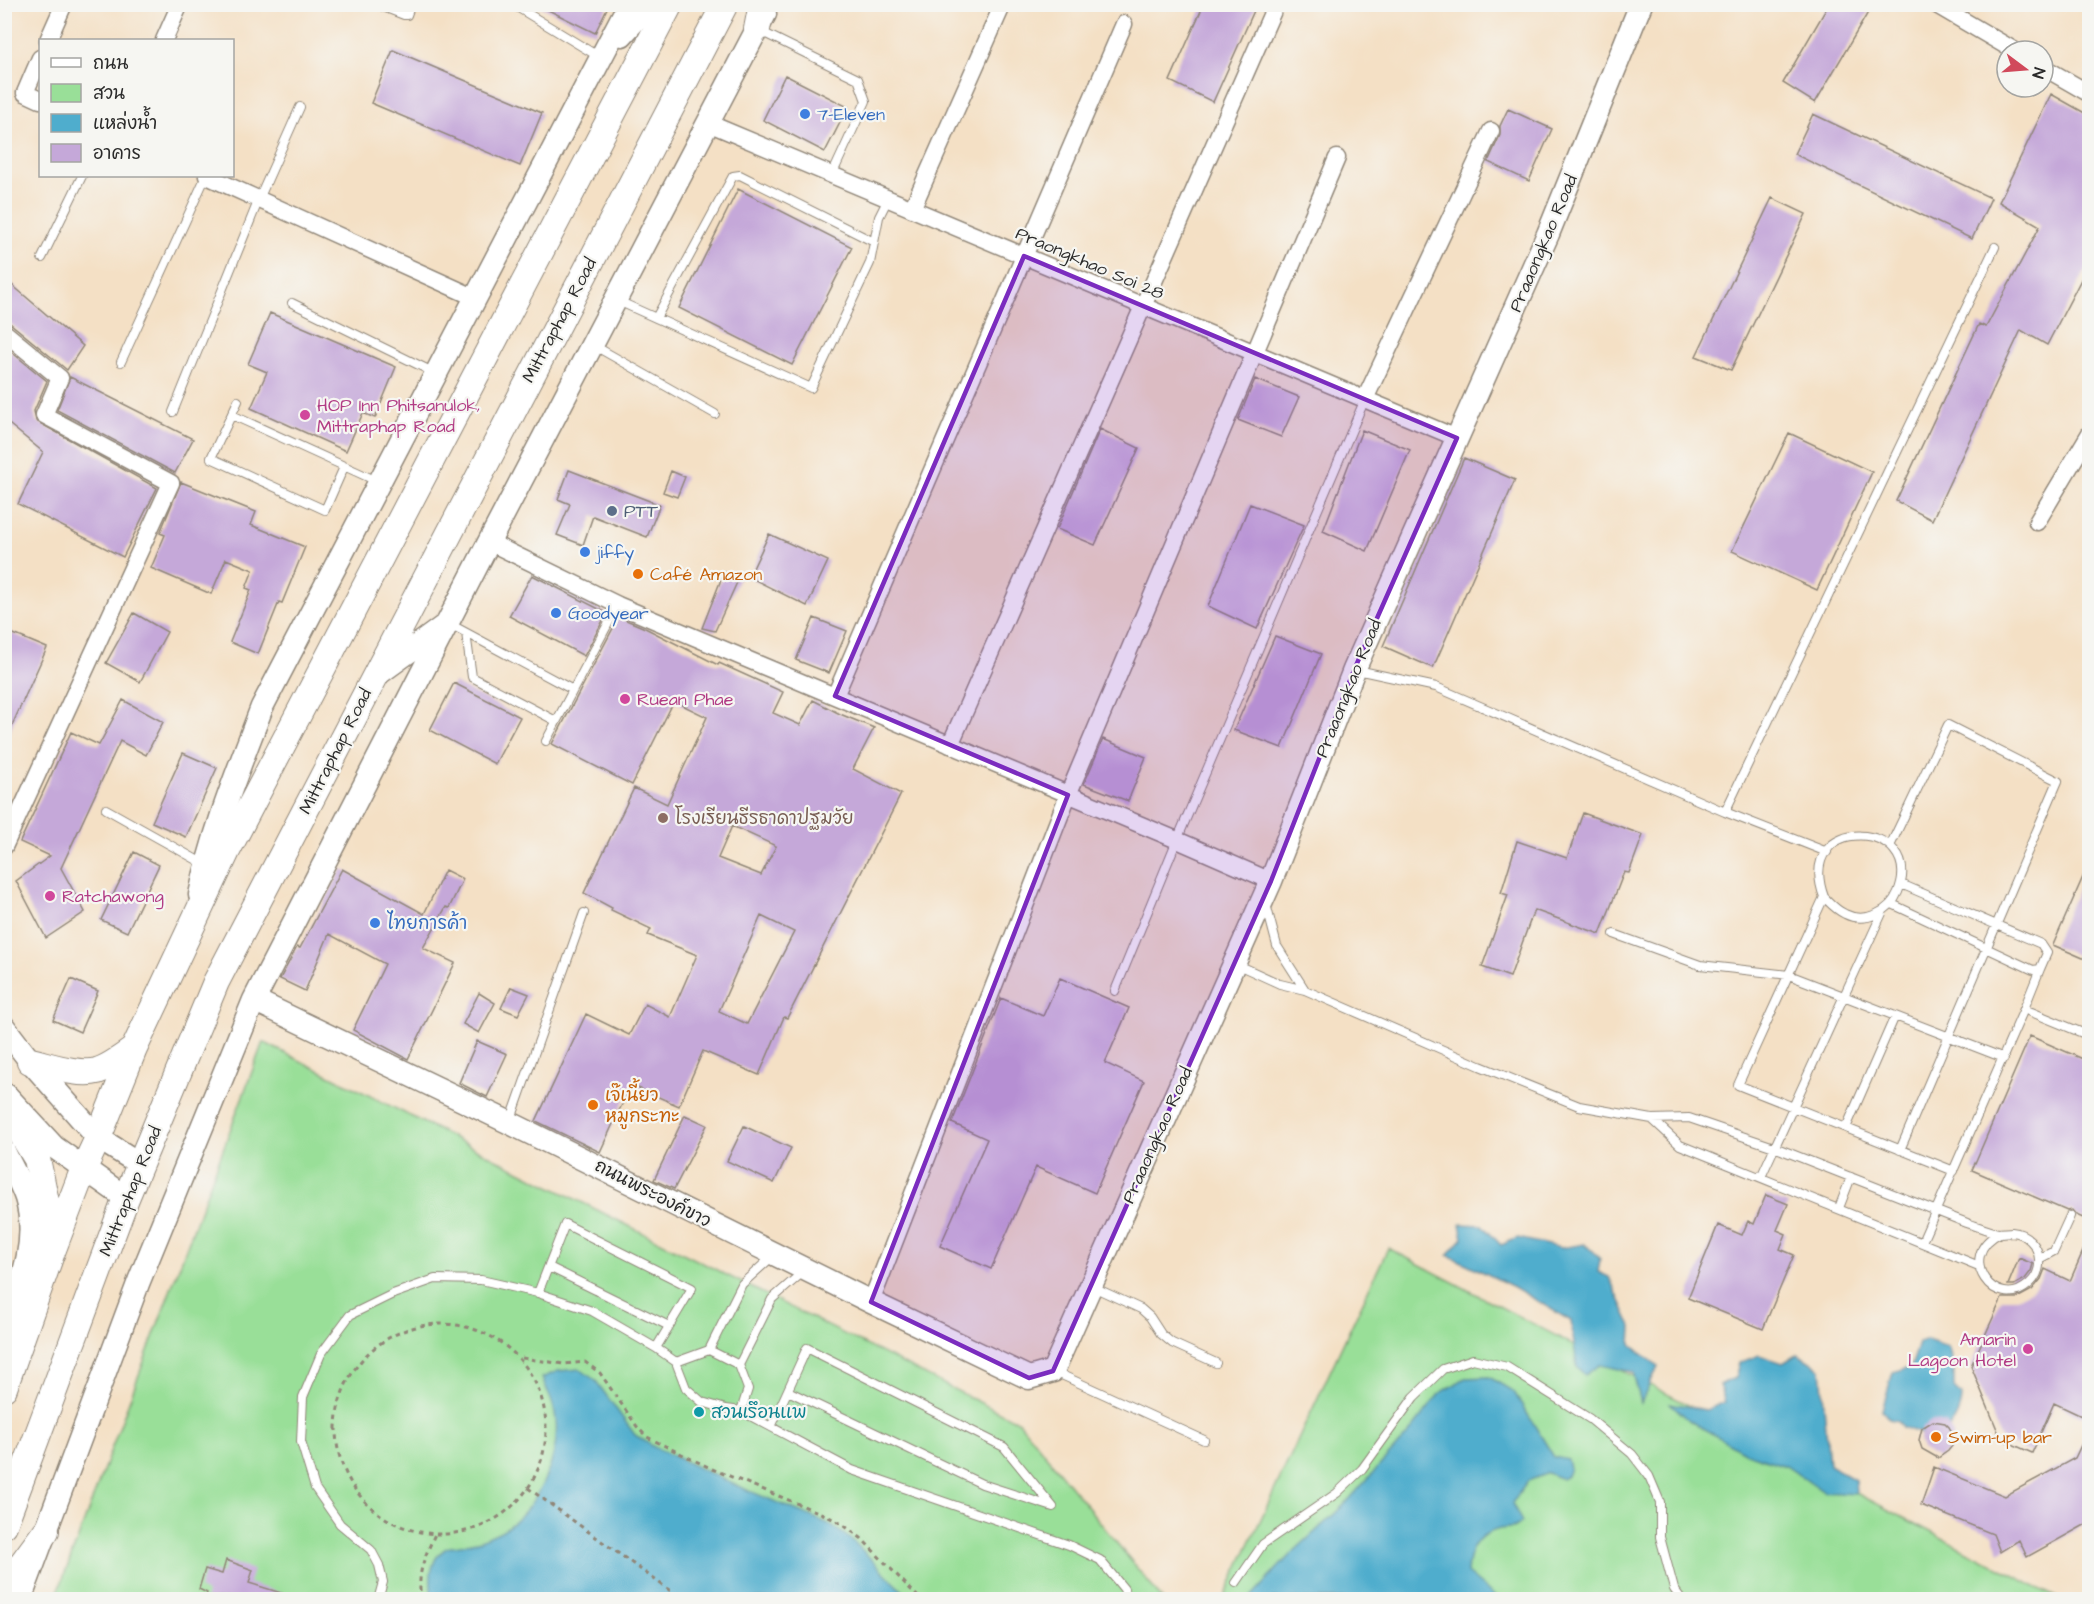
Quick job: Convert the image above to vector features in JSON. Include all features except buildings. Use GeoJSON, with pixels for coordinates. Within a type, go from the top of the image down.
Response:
{"type":"FeatureCollection","features":[{"type":"Feature","properties":{"kind":"main road"},"geometry":{"type":"LineString","coordinates":[[196,914],[206,865],[231,787],[262,706],[629,4]]}},
{"type":"Feature","properties":{"kind":"main road"},"geometry":{"type":"LineString","coordinates":[[601,58],[650,4]]}},
{"type":"Feature","properties":{"kind":"main road"},"geometry":{"type":"LineString","coordinates":[[4,1388],[84,1168],[134,1049],[196,914],[670,4]]}},
{"type":"Feature","properties":{"kind":"main road","name":"Mittraphap Road"},"geometry":{"type":"LineString","coordinates":[[4,1525],[126,1198],[216,982],[725,4]]}},
{"type":"Feature","properties":{"kind":"main road"},"geometry":{"type":"LineString","coordinates":[[20,1599],[139,1281],[254,1000],[457,628],[489,542],[708,123],[760,17],[770,4]]}},
{"type":"Feature","properties":{"kind":"main road","name":"Praaongkao Road"},"geometry":{"type":"LineString","coordinates":[[1053,1371],[1267,889],[1354,670],[1548,234],[1641,4]]}},
{"type":"Feature","properties":{"kind":"main road"},"geometry":{"type":"LineString","coordinates":[[372,679],[457,628]]}},
{"type":"Feature","properties":{"kind":"main road","name":"ถนนพระองค์ขาว"},"geometry":{"type":"LineString","coordinates":[[254,1000],[510,1122],[1029,1378],[1053,1371]]}},
{"type":"Feature","properties":{"kind":"main road"},"geometry":{"type":"LineString","coordinates":[[4,1027],[30,1061],[98,1138],[140,1164]]}},
{"type":"Feature","properties":{"kind":"main road"},"geometry":{"type":"LineString","coordinates":[[30,1061],[80,1072],[96,1071],[112,1064],[134,1049]]}},
{"type":"Feature","properties":{"kind":"main road"},"geometry":{"type":"LineString","coordinates":[[4,1094],[54,1146],[126,1198]]}},
{"type":"Feature","properties":{"kind":"main road"},"geometry":{"type":"LineString","coordinates":[[4,1105],[37,1159],[46,1202],[50,1257]]}},
{"type":"Feature","properties":{"kind":"main road"},"geometry":{"type":"LineString","coordinates":[[4,1151],[26,1199],[31,1233],[26,1268],[4,1330]]}},
{"type":"Feature","properties":{"kind":"main road"},"geometry":{"type":"LineString","coordinates":[[4,1588],[46,1531]]}},
{"type":"Feature","properties":{"kind":"street"},"geometry":{"type":"LineString","coordinates":[[48,39],[64,4]]}},
{"type":"Feature","properties":{"kind":"street"},"geometry":{"type":"LineString","coordinates":[[164,39],[180,4]]}},
{"type":"Feature","properties":{"kind":"street"},"geometry":{"type":"LineString","coordinates":[[912,209],[1003,4]]}},
{"type":"Feature","properties":{"kind":"street"},"geometry":{"type":"LineString","coordinates":[[950,746],[1276,4]]}},
{"type":"Feature","properties":{"kind":"street"},"geometry":{"type":"LineString","coordinates":[[1935,4],[1995,39]]}},
{"type":"Feature","properties":{"kind":"street"},"geometry":{"type":"LineString","coordinates":[[835,696],[1124,24]]}},
{"type":"Feature","properties":{"kind":"street"},"geometry":{"type":"LineString","coordinates":[[39,60],[25,93],[39,100]]}},
{"type":"Feature","properties":{"kind":"street"},"geometry":{"type":"LineString","coordinates":[[2055,74],[2090,94]]}},
{"type":"Feature","properties":{"kind":"street","name":"Praongkhao Soi 28"},"geometry":{"type":"LineString","coordinates":[[708,123],[1458,438]]}},
{"type":"Feature","properties":{"kind":"street"},"geometry":{"type":"LineString","coordinates":[[1365,399],[1491,131]]}},
{"type":"Feature","properties":{"kind":"street"},"geometry":{"type":"LineString","coordinates":[[871,1302],[1068,795],[1337,158]]}},
{"type":"Feature","properties":{"kind":"street"},"geometry":{"type":"LineString","coordinates":[[209,177],[476,297]]}},
{"type":"Feature","properties":{"kind":"street"},"geometry":{"type":"LineString","coordinates":[[4,332],[60,378],[44,415],[171,483],[4,847]]}},
{"type":"Feature","properties":{"kind":"street"},"geometry":{"type":"LineString","coordinates":[[2037,522],[2087,443]]}},
{"type":"Feature","properties":{"kind":"street"},"geometry":{"type":"LineString","coordinates":[[489,542],[618,605],[1177,840],[1267,889]]}},
{"type":"Feature","properties":{"kind":"lane"},"geometry":{"type":"LineString","coordinates":[[376,4],[406,15],[411,4]]}},
{"type":"Feature","properties":{"kind":"lane"},"geometry":{"type":"LineString","coordinates":[[512,4],[601,58]]}},
{"type":"Feature","properties":{"kind":"lane"},"geometry":{"type":"LineString","coordinates":[[760,17],[858,79],[866,101],[832,175]]}},
{"type":"Feature","properties":{"kind":"lane"},"geometry":{"type":"LineString","coordinates":[[173,412],[259,199],[300,107]]}},
{"type":"Feature","properties":{"kind":"lane"},"geometry":{"type":"LineString","coordinates":[[656,318],[733,176],[740,175],[874,242]]}},
{"type":"Feature","properties":{"kind":"lane"},"geometry":{"type":"LineString","coordinates":[[42,258],[82,177]]}},
{"type":"Feature","properties":{"kind":"lane"},"geometry":{"type":"LineString","coordinates":[[121,362],[207,177]]}},
{"type":"Feature","properties":{"kind":"lane"},"geometry":{"type":"LineString","coordinates":[[616,300],[811,388],[870,263],[879,217],[888,199]]}},
{"type":"Feature","properties":{"kind":"lane"},"geometry":{"type":"LineString","coordinates":[[1725,812],[1995,247]]}},
{"type":"Feature","properties":{"kind":"lane"},"geometry":{"type":"LineString","coordinates":[[292,303],[436,374]]}},
{"type":"Feature","properties":{"kind":"lane"},"geometry":{"type":"LineString","coordinates":[[592,345],[715,414]]}},
{"type":"Feature","properties":{"kind":"lane"},"geometry":{"type":"LineString","coordinates":[[1115,991],[1365,399]]}},
{"type":"Feature","properties":{"kind":"lane"},"geometry":{"type":"LineString","coordinates":[[238,400],[211,458],[325,510],[344,467]]}},
{"type":"Feature","properties":{"kind":"lane"},"geometry":{"type":"LineString","coordinates":[[232,416],[379,483]]}},
{"type":"Feature","properties":{"kind":"lane"},"geometry":{"type":"LineString","coordinates":[[546,741],[618,605]]}},
{"type":"Feature","properties":{"kind":"lane"},"geometry":{"type":"LineString","coordinates":[[457,628],[573,690]]}},
{"type":"Feature","properties":{"kind":"lane"},"geometry":{"type":"LineString","coordinates":[[457,628],[472,676],[556,721]]}},
{"type":"Feature","properties":{"kind":"lane"},"geometry":{"type":"LineString","coordinates":[[1354,670],[1436,687],[1725,812],[1827,852]]}},
{"type":"Feature","properties":{"kind":"lane"},"geometry":{"type":"LineString","coordinates":[[1890,846],[1948,725],[2058,781],[1900,1150]]}},
{"type":"Feature","properties":{"kind":"lane"},"geometry":{"type":"LineString","coordinates":[[106,809],[206,865]]}},
{"type":"Feature","properties":{"kind":"lane"},"geometry":{"type":"LineString","coordinates":[[1859,834],[1873,836],[1890,846],[1898,858],[1902,872],[1901,884],[1892,904],[1883,911],[1869,916],[1855,917],[1834,908],[1824,897],[1819,883],[1820,868],[1827,852],[1837,841],[1859,834]]}},
{"type":"Feature","properties":{"kind":"lane"},"geometry":{"type":"LineString","coordinates":[[1901,884],[2041,944],[2047,953],[2004,1058],[1922,1242]]}},
{"type":"Feature","properties":{"kind":"lane"},"geometry":{"type":"LineString","coordinates":[[1267,889],[1276,946],[1305,990]]}},
{"type":"Feature","properties":{"kind":"lane"},"geometry":{"type":"LineString","coordinates":[[1824,897],[1738,1085],[1954,1171]]}},
{"type":"Feature","properties":{"kind":"lane"},"geometry":{"type":"LineString","coordinates":[[1892,904],[1987,950],[2033,970],[2040,969]]}},
{"type":"Feature","properties":{"kind":"lane"},"geometry":{"type":"LineString","coordinates":[[1761,1177],[1883,911]]}},
{"type":"Feature","properties":{"kind":"lane"},"geometry":{"type":"LineString","coordinates":[[510,1122],[584,913]]}},
{"type":"Feature","properties":{"kind":"lane"},"geometry":{"type":"LineString","coordinates":[[1614,934],[1700,965],[1789,975],[2004,1058]]}},
{"type":"Feature","properties":{"kind":"lane"},"geometry":{"type":"LineString","coordinates":[[1234,963],[1280,984],[1305,990],[1579,1106],[1652,1119],[1689,1118],[1774,1147],[2000,1233],[2018,1233],[2034,1244],[2039,1259],[2034,1279],[2027,1287],[2018,1291],[1997,1290],[1982,1276],[1979,1266],[1980,1253],[1984,1244],[2000,1233]]}},
{"type":"Feature","properties":{"kind":"lane"},"geometry":{"type":"LineString","coordinates":[[2024,1009],[2090,1036]]}},
{"type":"Feature","properties":{"kind":"lane"},"geometry":{"type":"LineString","coordinates":[[1846,1128],[1894,1016]]}},
{"type":"Feature","properties":{"kind":"lane"},"geometry":{"type":"LineString","coordinates":[[1652,1119],[1680,1145],[1979,1266]]}},
{"type":"Feature","properties":{"kind":"lane"},"geometry":{"type":"LineString","coordinates":[[1839,1208],[1851,1177]]}},
{"type":"Feature","properties":{"kind":"lane"},"geometry":{"type":"LineString","coordinates":[[2039,1259],[2054,1251],[2070,1216]]}},
{"type":"Feature","properties":{"kind":"lane"},"geometry":{"type":"LineString","coordinates":[[538,1293],[565,1224],[692,1288],[656,1348]]}},
{"type":"Feature","properties":{"kind":"lane"},"geometry":{"type":"LineString","coordinates":[[676,1362],[709,1350],[742,1284],[775,1254]]}},
{"type":"Feature","properties":{"kind":"lane"},"geometry":{"type":"LineString","coordinates":[[549,1267],[669,1326]]}},
{"type":"Feature","properties":{"kind":"lane"},"geometry":{"type":"LineString","coordinates":[[741,1411],[748,1389],[740,1365],[772,1299],[805,1269]]}},
{"type":"Feature","properties":{"kind":"lane"},"geometry":{"type":"LineString","coordinates":[[378,1599],[383,1582],[379,1565],[371,1550],[340,1524],[315,1488],[301,1442],[303,1397],[321,1354],[350,1315],[393,1294],[435,1279],[481,1280],[538,1293],[592,1311],[676,1362],[686,1388],[702,1402],[741,1411],[852,1470],[1070,1545],[1100,1560],[1124,1589],[1127,1599]]}},
{"type":"Feature","properties":{"kind":"lane"},"geometry":{"type":"LineString","coordinates":[[1090,1286],[1141,1309],[1150,1317],[1161,1334],[1172,1343],[1216,1363]]}},
{"type":"Feature","properties":{"kind":"lane"},"geometry":{"type":"LineString","coordinates":[[771,1426],[807,1348],[1004,1447],[1053,1507],[982,1484],[788,1391]]}},
{"type":"Feature","properties":{"kind":"lane"},"geometry":{"type":"LineString","coordinates":[[709,1350],[740,1365]]}},
{"type":"Feature","properties":{"kind":"lane"},"geometry":{"type":"LineString","coordinates":[[1236,1583],[1263,1544],[1337,1493],[1362,1469],[1414,1396],[1443,1369],[1473,1359],[1507,1367],[1590,1419],[1632,1454],[1649,1476],[1659,1502],[1659,1537],[1674,1589],[1682,1599]]}},
{"type":"Feature","properties":{"kind":"lane"},"geometry":{"type":"LineString","coordinates":[[1053,1371],[1204,1440]]}},
{"type":"Feature","properties":{"kind":"path"},"geometry":{"type":"LineString","coordinates":[[458,1324],[491,1335],[522,1358],[538,1387],[546,1421],[543,1456],[528,1488],[505,1513],[475,1529],[441,1535],[407,1530],[377,1514],[354,1489],[340,1458],[336,1423],[344,1389],[362,1359],[390,1337],[423,1325],[458,1324]]}},
{"type":"Feature","properties":{"kind":"path"},"geometry":{"type":"LineString","coordinates":[[522,1358],[564,1364],[585,1362],[600,1373],[638,1428],[647,1437],[712,1469],[823,1514],[842,1524],[861,1538],[921,1599]]}},
{"type":"Feature","properties":{"kind":"path"},"geometry":{"type":"LineString","coordinates":[[528,1488],[683,1599]]}},
{"type":"Feature","properties":{"kind":"path"},"geometry":{"type":"LineString","coordinates":[[421,1599],[419,1581],[425,1557],[435,1534]]}},
{"type":"Feature","properties":{"kind":"highlighted area"},"geometry":{"type":"Polygon","coordinates":[[[1024,256],[1457,438],[1354,670],[1271,881],[1053,1371],[1029,1378],[871,1302],[1068,795],[835,696],[1024,256]]]}},
{"type":"Feature","properties":{"kind":"green space"},"geometry":{"type":"Polygon","coordinates":[[[263,1042],[1019,1422],[1162,1599],[55,1600],[263,1042]]]}},
{"type":"Feature","properties":{"kind":"green space"},"geometry":{"type":"Polygon","coordinates":[[[1388,1248],[2059,1599],[1223,1600],[1388,1248]]]}},
{"type":"Feature","properties":{"kind":"water"},"geometry":{"type":"Polygon","coordinates":[[[1460,1224],[1482,1225],[1501,1245],[1518,1238],[1561,1248],[1585,1244],[1600,1259],[1598,1272],[1609,1277],[1632,1327],[1631,1345],[1658,1366],[1641,1403],[1633,1372],[1600,1365],[1585,1375],[1577,1367],[1571,1321],[1514,1287],[1448,1255],[1463,1238],[1460,1224]]]}},
{"type":"Feature","properties":{"kind":"water"},"geometry":{"type":"Polygon","coordinates":[[[1927,1340],[1948,1347],[1954,1368],[1954,1388],[1961,1395],[1954,1420],[1946,1430],[1934,1438],[1902,1427],[1898,1421],[1889,1419],[1882,1410],[1893,1372],[1911,1367],[1919,1343],[1927,1340]]]}},
{"type":"Feature","properties":{"kind":"water"},"geometry":{"type":"Polygon","coordinates":[[[1798,1354],[1821,1369],[1829,1465],[1855,1480],[1856,1494],[1824,1492],[1786,1466],[1746,1453],[1690,1421],[1670,1403],[1706,1410],[1725,1402],[1719,1385],[1735,1378],[1739,1363],[1759,1355],[1783,1363],[1798,1354]]]}},
{"type":"Feature","properties":{"kind":"water"},"geometry":{"type":"Polygon","coordinates":[[[580,1369],[596,1381],[635,1435],[654,1447],[740,1487],[827,1523],[852,1540],[911,1599],[432,1599],[431,1572],[439,1554],[448,1548],[475,1542],[501,1531],[524,1511],[534,1498],[549,1468],[556,1436],[554,1410],[542,1378],[558,1371],[580,1369]]]}},
{"type":"Feature","properties":{"kind":"water"},"geometry":{"type":"Polygon","coordinates":[[[1489,1377],[1514,1392],[1554,1457],[1568,1460],[1570,1468],[1567,1476],[1562,1479],[1548,1473],[1528,1481],[1512,1503],[1522,1522],[1512,1528],[1500,1529],[1482,1536],[1474,1546],[1467,1573],[1498,1599],[1249,1599],[1290,1555],[1344,1505],[1410,1432],[1439,1394],[1465,1378],[1489,1377]]]}},
{"type":"Feature","properties":{"kind":"place","name":"7-Eleven"},"geometry":{"type":"Point","coordinates":[805,114]}},
{"type":"Feature","properties":{"kind":"place","name":"HOP Inn Phitsanulok, Mittraphap Road"},"geometry":{"type":"Point","coordinates":[305,415]}},
{"type":"Feature","properties":{"kind":"place","name":"PTT"},"geometry":{"type":"Point","coordinates":[612,511]}},
{"type":"Feature","properties":{"kind":"place","name":"jiffy"},"geometry":{"type":"Point","coordinates":[585,552]}},
{"type":"Feature","properties":{"kind":"place","name":"Café Amazon"},"geometry":{"type":"Point","coordinates":[638,574]}},
{"type":"Feature","properties":{"kind":"place","name":"Goodyear"},"geometry":{"type":"Point","coordinates":[556,613]}},
{"type":"Feature","properties":{"kind":"place","name":"Ruean Phae"},"geometry":{"type":"Point","coordinates":[625,699]}},
{"type":"Feature","properties":{"kind":"place","name":"โรงเรียนธีรธาดาปฐมวัย"},"geometry":{"type":"Point","coordinates":[663,818]}},
{"type":"Feature","properties":{"kind":"place","name":"Ratchawong"},"geometry":{"type":"Point","coordinates":[50,896]}},
{"type":"Feature","properties":{"kind":"place","name":"ไทยการค้า"},"geometry":{"type":"Point","coordinates":[375,923]}},
{"type":"Feature","properties":{"kind":"place","name":"เจ๊เนี้ยว หมูกระทะ"},"geometry":{"type":"Point","coordinates":[593,1105]}},
{"type":"Feature","properties":{"kind":"place","name":"Amarin Lagoon Hotel"},"geometry":{"type":"Point","coordinates":[2028,1349]}},
{"type":"Feature","properties":{"kind":"place","name":"สวนเรึอนเเพ"},"geometry":{"type":"Point","coordinates":[699,1412]}},
{"type":"Feature","properties":{"kind":"place","name":"Swim-up bar"},"geometry":{"type":"Point","coordinates":[1936,1437]}}]}
